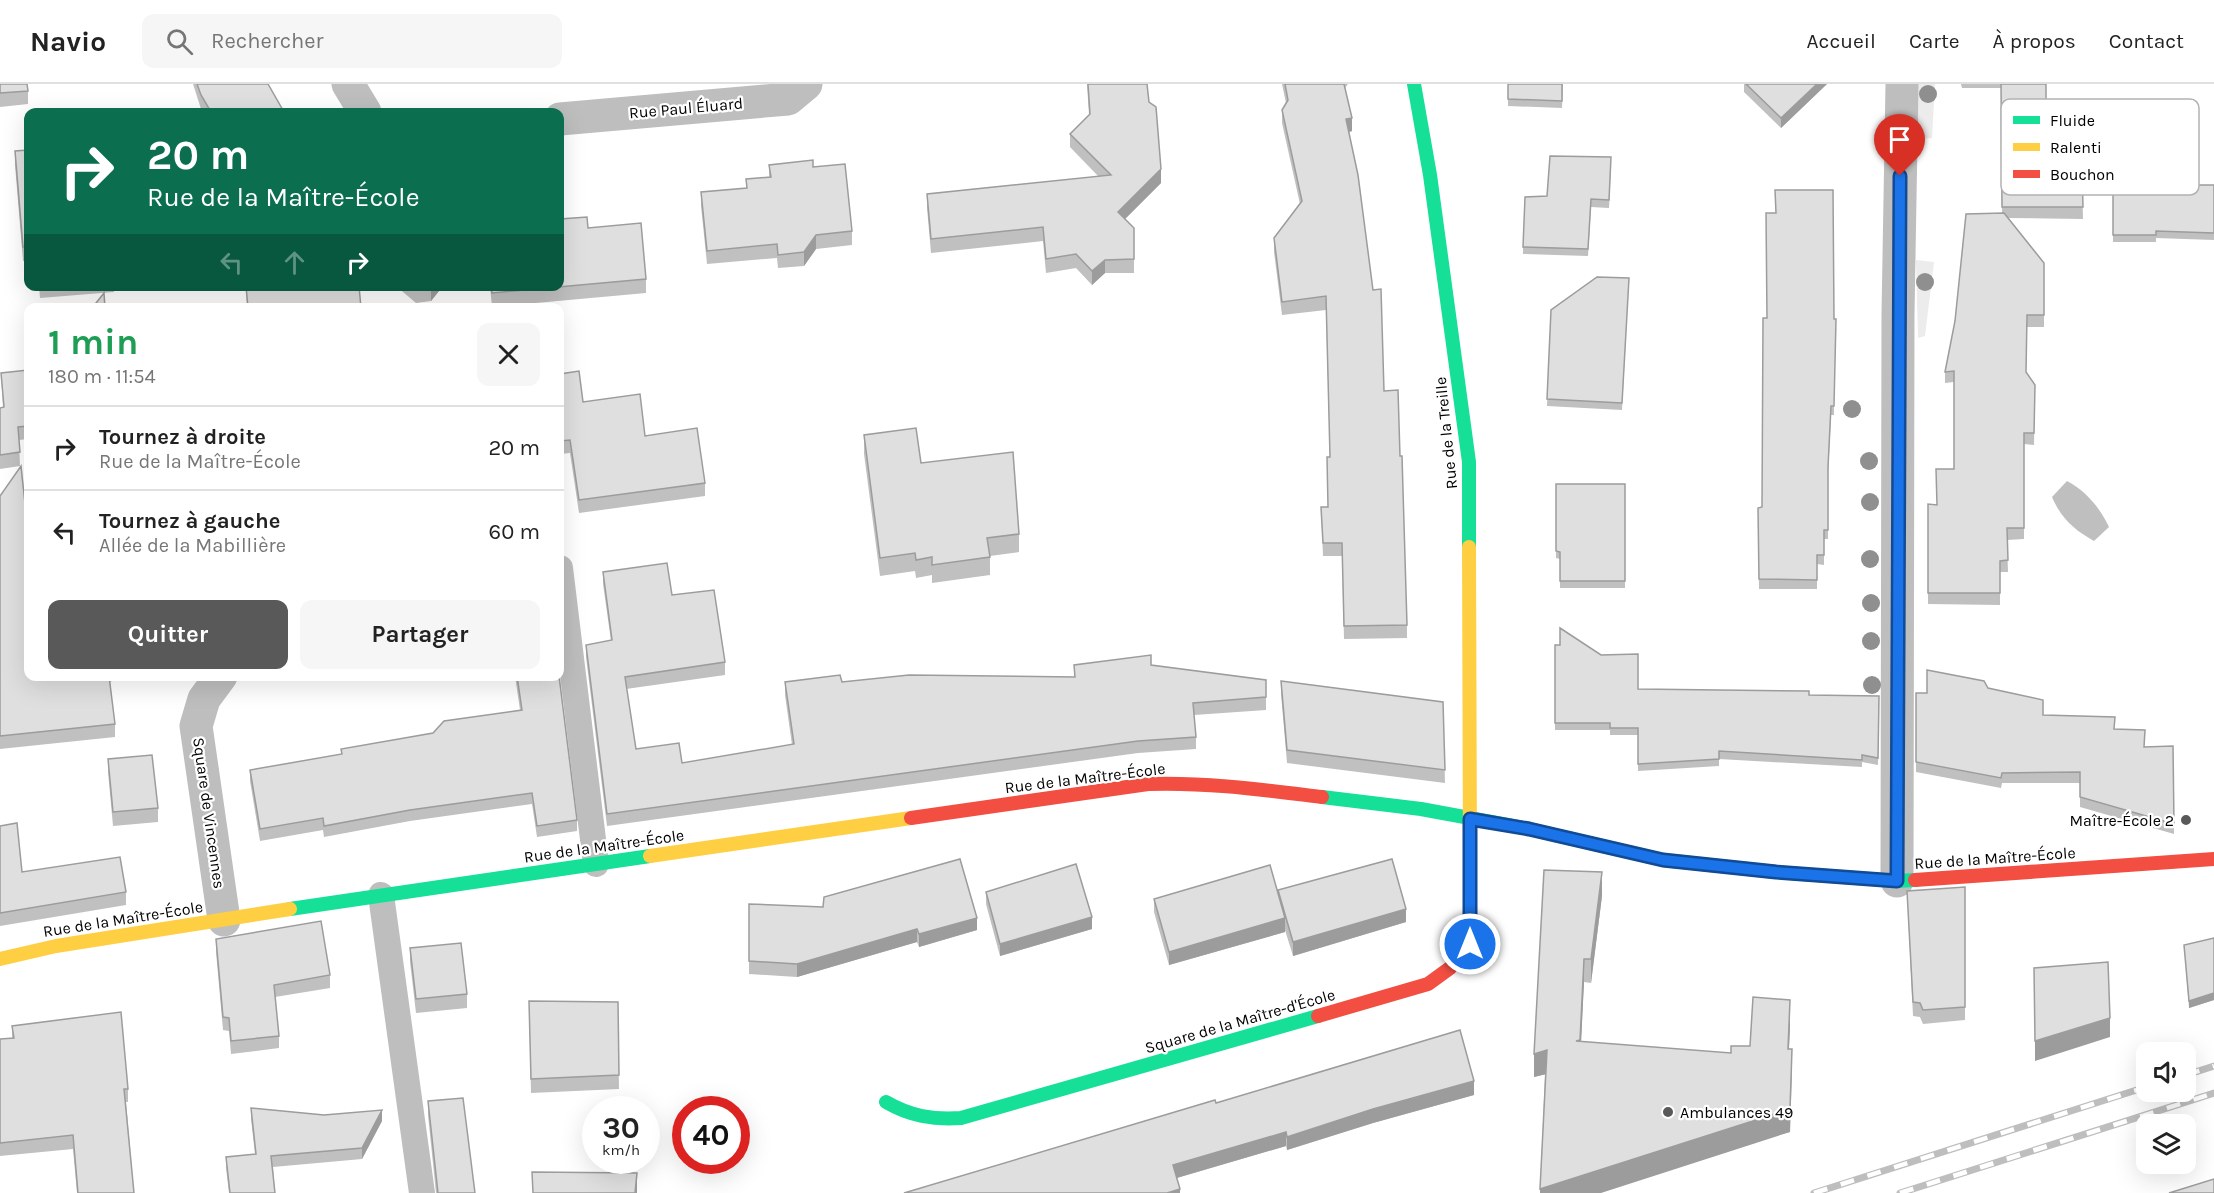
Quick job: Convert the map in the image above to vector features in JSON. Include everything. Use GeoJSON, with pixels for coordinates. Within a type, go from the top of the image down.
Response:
{"type":"FeatureCollection","features":[{"type":"Feature","properties":{"kind":"street"},"geometry":{"type":"LineString","coordinates":[[348,84],[363,108]]}},
{"type":"Feature","properties":{"kind":"street","name":"Rue Paul Éluard"},"geometry":{"type":"LineString","coordinates":[[564,119],[788,99],[806,84]]}},
{"type":"Feature","properties":{"kind":"street","name":"Rue de la Treille"},"geometry":{"type":"LineString","coordinates":[[1414,84],[1430,175],[1469,462],[1470,819]]}},
{"type":"Feature","properties":{"kind":"street"},"geometry":{"type":"LineString","coordinates":[[1897,881],[1898,315],[1902,84]]}},
{"type":"Feature","properties":{"kind":"street","name":"Square de Vincennes"},"geometry":{"type":"LineString","coordinates":[[217,681],[204,699],[196,726],[224,920]]}},
{"type":"Feature","properties":{"kind":"street","name":"Rue de la Maître-École"},"geometry":{"type":"LineString","coordinates":[[0,959],[56,946],[381,895],[1148,784],[1180,783],[1227,786],[1421,810],[1529,829],[1663,860],[1776,872],[1897,881],[2214,859]]}},
{"type":"Feature","properties":{"kind":"street","name":"Square de la Maître-d'École"},"geometry":{"type":"LineString","coordinates":[[886,1102],[902,1112],[920,1118],[941,1120],[961,1118],[1428,984],[1449,968],[1470,944],[1470,819]]}},
{"type":"Feature","properties":{"kind":"lane"},"geometry":{"type":"LineString","coordinates":[[564,601],[596,864]]}},
{"type":"Feature","properties":{"kind":"lane"},"geometry":{"type":"LineString","coordinates":[[381,895],[422,1193]]}},
{"type":"Feature","properties":{"kind":"shaded area"},"geometry":{"type":"Polygon","coordinates":[[[1918,84],[1935,84],[1932,138],[1917,139],[1918,84]]]}},
{"type":"Feature","properties":{"kind":"shaded area"},"geometry":{"type":"Polygon","coordinates":[[[1916,260],[1934,262],[1925,336],[1918,338],[1916,260]]]}},
{"type":"Feature","properties":{"kind":"shaded area"},"geometry":{"type":"Polygon","coordinates":[[[2067,481],[2092,501],[2109,527],[2094,541],[2069,523],[2052,497],[2067,481]]]}},
{"type":"Feature","properties":{"kind":"building"},"geometry":{"type":"Polygon","coordinates":[[[0,84],[27,84],[28,91],[0,93],[0,84]]]}},
{"type":"Feature","properties":{"kind":"building"},"geometry":{"type":"Polygon","coordinates":[[[197,84],[268,84],[282,108],[209,108],[197,84]]]}},
{"type":"Feature","properties":{"kind":"building"},"geometry":{"type":"Polygon","coordinates":[[[1088,84],[1147,84],[1149,102],[1156,107],[1161,169],[1118,212],[1134,228],[1134,259],[1105,260],[1092,271],[1076,254],[1046,259],[1043,227],[931,239],[927,194],[1111,175],[1070,134],[1090,114],[1088,84]]]}},
{"type":"Feature","properties":{"kind":"building"},"geometry":{"type":"Polygon","coordinates":[[[1285,84],[1344,84],[1352,118],[1346,119],[1358,175],[1373,290],[1381,289],[1384,391],[1398,390],[1407,625],[1344,626],[1342,543],[1323,543],[1321,507],[1328,507],[1327,457],[1330,457],[1326,296],[1282,302],[1274,238],[1302,201],[1282,110],[1288,100],[1285,84]]]}},
{"type":"Feature","properties":{"kind":"building"},"geometry":{"type":"Polygon","coordinates":[[[1508,84],[1562,84],[1562,101],[1508,99],[1508,84]]]}},
{"type":"Feature","properties":{"kind":"building"},"geometry":{"type":"Polygon","coordinates":[[[1746,84],[1817,84],[1781,118],[1746,84]]]}},
{"type":"Feature","properties":{"kind":"building"},"geometry":{"type":"Polygon","coordinates":[[[2001,84],[2046,84],[2046,99],[2001,99],[2001,84]]]}},
{"type":"Feature","properties":{"kind":"building"},"geometry":{"type":"Polygon","coordinates":[[[24,150],[24,247],[23,247],[15,151],[24,150]]]}},
{"type":"Feature","properties":{"kind":"building"},"geometry":{"type":"Polygon","coordinates":[[[1550,156],[1611,157],[1609,200],[1591,199],[1588,249],[1523,247],[1525,197],[1547,196],[1550,156]]]}},
{"type":"Feature","properties":{"kind":"building"},"geometry":{"type":"Polygon","coordinates":[[[813,160],[813,167],[845,164],[852,231],[816,235],[804,252],[778,255],[777,244],[707,251],[701,192],[747,188],[746,179],[771,177],[769,165],[813,160]]]}},
{"type":"Feature","properties":{"kind":"building"},"geometry":{"type":"Polygon","coordinates":[[[2199,185],[2214,185],[2214,233],[2156,231],[2156,235],[2113,235],[2113,195],[2199,195],[2199,185]]]}},
{"type":"Feature","properties":{"kind":"building"},"geometry":{"type":"Polygon","coordinates":[[[1775,190],[1833,190],[1834,319],[1836,319],[1834,406],[1831,406],[1828,467],[1828,530],[1824,530],[1824,555],[1817,555],[1817,580],[1759,579],[1758,508],[1762,507],[1763,318],[1767,318],[1766,213],[1776,213],[1775,190]]]}},
{"type":"Feature","properties":{"kind":"building"},"geometry":{"type":"Polygon","coordinates":[[[2002,195],[2083,195],[2083,207],[2002,207],[2002,195]]]}},
{"type":"Feature","properties":{"kind":"building"},"geometry":{"type":"Polygon","coordinates":[[[2004,213],[2044,263],[2044,315],[2027,315],[2026,372],[2035,385],[2034,433],[2024,433],[2024,528],[2007,528],[2008,560],[2000,561],[2000,593],[1928,593],[1928,504],[1937,505],[1936,469],[1954,469],[1954,371],[1945,372],[1955,321],[1966,214],[2004,213]]]}},
{"type":"Feature","properties":{"kind":"building"},"geometry":{"type":"Polygon","coordinates":[[[587,217],[588,228],[641,223],[646,279],[564,286],[564,219],[587,217]]]}},
{"type":"Feature","properties":{"kind":"building"},"geometry":{"type":"Polygon","coordinates":[[[1597,277],[1629,278],[1622,403],[1547,399],[1551,310],[1597,277]]]}},
{"type":"Feature","properties":{"kind":"building"},"geometry":{"type":"Polygon","coordinates":[[[246,291],[359,291],[361,303],[248,303],[246,291]]]}},
{"type":"Feature","properties":{"kind":"building"},"geometry":{"type":"Polygon","coordinates":[[[104,293],[105,303],[96,303],[104,293]]]}},
{"type":"Feature","properties":{"kind":"building"},"geometry":{"type":"Polygon","coordinates":[[[24,370],[24,426],[18,427],[20,452],[0,455],[0,408],[4,407],[1,373],[24,370]]]}},
{"type":"Feature","properties":{"kind":"building"},"geometry":{"type":"Polygon","coordinates":[[[579,371],[583,402],[640,394],[645,436],[697,428],[705,483],[579,500],[570,440],[564,441],[564,373],[579,371]]]}},
{"type":"Feature","properties":{"kind":"building"},"geometry":{"type":"Polygon","coordinates":[[[916,428],[921,463],[1013,452],[1019,534],[987,538],[990,557],[932,565],[932,557],[916,560],[915,553],[880,558],[864,435],[916,428]]]}},
{"type":"Feature","properties":{"kind":"building"},"geometry":{"type":"Polygon","coordinates":[[[21,466],[24,494],[24,681],[110,681],[115,724],[0,736],[0,496],[21,466]]]}},
{"type":"Feature","properties":{"kind":"building"},"geometry":{"type":"Polygon","coordinates":[[[1556,484],[1625,484],[1625,581],[1560,581],[1560,552],[1556,551],[1556,484]]]}},
{"type":"Feature","properties":{"kind":"building"},"geometry":{"type":"Polygon","coordinates":[[[667,563],[672,595],[714,590],[725,662],[625,677],[636,749],[679,743],[682,763],[794,744],[785,682],[840,675],[842,682],[909,675],[1075,677],[1074,665],[1151,655],[1151,665],[1266,680],[1266,697],[1193,703],[1196,737],[1138,741],[607,814],[586,645],[612,640],[603,572],[667,563]]]}},
{"type":"Feature","properties":{"kind":"building"},"geometry":{"type":"Polygon","coordinates":[[[1560,628],[1601,655],[1638,654],[1638,689],[1809,691],[1809,695],[1879,696],[1878,758],[1862,755],[1862,760],[1719,751],[1719,759],[1638,764],[1638,728],[1610,728],[1610,723],[1555,723],[1555,645],[1560,645],[1560,628]]]}},
{"type":"Feature","properties":{"kind":"building"},"geometry":{"type":"Polygon","coordinates":[[[1927,670],[1984,681],[1988,688],[2043,700],[2043,715],[2115,717],[2114,729],[2145,730],[2144,747],[2173,746],[2174,824],[2080,797],[2080,772],[2002,773],[2001,778],[1916,762],[1916,693],[1927,693],[1927,670]]]}},
{"type":"Feature","properties":{"kind":"building"},"geometry":{"type":"Polygon","coordinates":[[[518,681],[560,681],[577,820],[537,826],[532,793],[410,810],[324,826],[323,818],[260,829],[250,770],[342,754],[341,749],[433,733],[444,721],[522,710],[518,681]]]}},
{"type":"Feature","properties":{"kind":"building"},"geometry":{"type":"Polygon","coordinates":[[[1281,681],[1443,702],[1445,770],[1287,750],[1281,681]]]}},
{"type":"Feature","properties":{"kind":"building"},"geometry":{"type":"Polygon","coordinates":[[[152,755],[158,808],[113,812],[108,759],[152,755]]]}},
{"type":"Feature","properties":{"kind":"building"},"geometry":{"type":"Polygon","coordinates":[[[17,823],[22,872],[120,857],[126,892],[0,913],[0,826],[17,823]]]}},
{"type":"Feature","properties":{"kind":"building"},"geometry":{"type":"Polygon","coordinates":[[[960,859],[977,918],[919,934],[917,929],[797,964],[749,961],[749,904],[823,907],[824,897],[960,859]]]}},
{"type":"Feature","properties":{"kind":"building"},"geometry":{"type":"Polygon","coordinates":[[[1392,859],[1406,909],[1293,942],[1278,890],[1392,859]]]}},
{"type":"Feature","properties":{"kind":"building"},"geometry":{"type":"Polygon","coordinates":[[[1076,864],[1092,917],[1000,944],[986,892],[1076,864]]]}},
{"type":"Feature","properties":{"kind":"building"},"geometry":{"type":"Polygon","coordinates":[[[1270,865],[1285,918],[1169,952],[1154,899],[1270,865]]]}},
{"type":"Feature","properties":{"kind":"building"},"geometry":{"type":"Polygon","coordinates":[[[1544,870],[1602,872],[1591,959],[1584,959],[1580,1040],[1576,1041],[1731,1053],[1731,1046],[1750,1046],[1753,997],[1790,1000],[1788,1049],[1792,1049],[1790,1109],[1540,1189],[1547,1050],[1534,1054],[1544,870]]]}},
{"type":"Feature","properties":{"kind":"building"},"geometry":{"type":"Polygon","coordinates":[[[1965,887],[1965,1007],[1923,1010],[1920,1003],[1913,1002],[1907,891],[1965,887]]]}},
{"type":"Feature","properties":{"kind":"building"},"geometry":{"type":"Polygon","coordinates":[[[321,921],[330,975],[274,985],[279,1036],[231,1041],[229,1018],[223,1017],[216,939],[321,921]]]}},
{"type":"Feature","properties":{"kind":"building"},"geometry":{"type":"Polygon","coordinates":[[[2214,938],[2214,993],[2189,1001],[2184,945],[2214,938]]]}},
{"type":"Feature","properties":{"kind":"building"},"geometry":{"type":"Polygon","coordinates":[[[461,943],[467,994],[416,999],[410,948],[461,943]]]}},
{"type":"Feature","properties":{"kind":"building"},"geometry":{"type":"Polygon","coordinates":[[[2108,962],[2110,1018],[2035,1041],[2034,968],[2108,962]]]}},
{"type":"Feature","properties":{"kind":"building"},"geometry":{"type":"Polygon","coordinates":[[[529,1001],[618,1002],[619,1075],[531,1079],[529,1001]]]}},
{"type":"Feature","properties":{"kind":"building"},"geometry":{"type":"Polygon","coordinates":[[[121,1012],[128,1089],[124,1089],[134,1193],[78,1193],[73,1135],[0,1143],[0,1039],[14,1038],[12,1026],[121,1012]]]}},
{"type":"Feature","properties":{"kind":"building"},"geometry":{"type":"Polygon","coordinates":[[[1460,1030],[1474,1081],[1373,1109],[1287,1137],[1286,1132],[1173,1165],[1180,1189],[1167,1193],[904,1193],[1215,1100],[1216,1103],[1460,1030]]]}},
{"type":"Feature","properties":{"kind":"building"},"geometry":{"type":"Polygon","coordinates":[[[463,1098],[475,1193],[438,1193],[428,1101],[463,1098]]]}},
{"type":"Feature","properties":{"kind":"building"},"geometry":{"type":"Polygon","coordinates":[[[251,1108],[324,1115],[382,1110],[362,1148],[271,1156],[275,1193],[230,1193],[226,1157],[256,1154],[251,1108]]]}},
{"type":"Feature","properties":{"kind":"building"},"geometry":{"type":"Polygon","coordinates":[[[532,1172],[637,1174],[635,1193],[533,1193],[532,1172]]]}},
{"type":"Feature","properties":{"kind":"building"},"geometry":{"type":"Polygon","coordinates":[[[2214,1179],[2214,1193],[2169,1193],[2214,1179]]]}},
{"type":"Feature","properties":{"kind":"railway"},"geometry":{"type":"LineString","coordinates":[[2196,1072],[2214,1066]]}},
{"type":"Feature","properties":{"kind":"railway"},"geometry":{"type":"LineString","coordinates":[[1814,1193],[2136,1090]]}},
{"type":"Feature","properties":{"kind":"railway"},"geometry":{"type":"LineString","coordinates":[[1900,1193],[2214,1093]]}},
{"type":"Feature","properties":{"kind":"traffic: fast"},"geometry":{"type":"LineString","coordinates":[[1414,84],[1430,175],[1469,462],[1469,547]]}},
{"type":"Feature","properties":{"kind":"traffic: fast"},"geometry":{"type":"LineString","coordinates":[[1322,797],[1421,809],[1529,829],[1663,860],[1776,872],[1897,881],[1915,880]]}},
{"type":"Feature","properties":{"kind":"traffic: fast"},"geometry":{"type":"LineString","coordinates":[[290,909],[650,856]]}},
{"type":"Feature","properties":{"kind":"traffic: fast"},"geometry":{"type":"LineString","coordinates":[[886,1102],[904,1111],[922,1116],[961,1118],[1318,1016]]}},
{"type":"Feature","properties":{"kind":"traffic: slow"},"geometry":{"type":"LineString","coordinates":[[1469,547],[1470,860]]}},
{"type":"Feature","properties":{"kind":"traffic: slow"},"geometry":{"type":"LineString","coordinates":[[650,856],[911,818]]}},
{"type":"Feature","properties":{"kind":"traffic: slow"},"geometry":{"type":"LineString","coordinates":[[0,959],[56,946],[290,909]]}},
{"type":"Feature","properties":{"kind":"traffic: jam"},"geometry":{"type":"LineString","coordinates":[[911,818],[1148,784],[1214,785],[1322,797]]}},
{"type":"Feature","properties":{"kind":"traffic: jam"},"geometry":{"type":"LineString","coordinates":[[1915,880],[2214,859]]}},
{"type":"Feature","properties":{"kind":"traffic: jam"},"geometry":{"type":"LineString","coordinates":[[1318,1016],[1428,984],[1450,968],[1470,944],[1470,860]]}},
{"type":"Feature","properties":{"kind":"place","name":"Maître-École 2"},"geometry":{"type":"Point","coordinates":[2186,820]}},
{"type":"Feature","properties":{"kind":"place","name":"Ambulances 49"},"geometry":{"type":"Point","coordinates":[1668,1112]}},
{"type":"Feature","properties":{"kind":"route"},"geometry":{"type":"LineString","coordinates":[[1470,944],[1470,819],[1529,829],[1663,860],[1776,872],[1897,881],[1900,176]]}}]}
